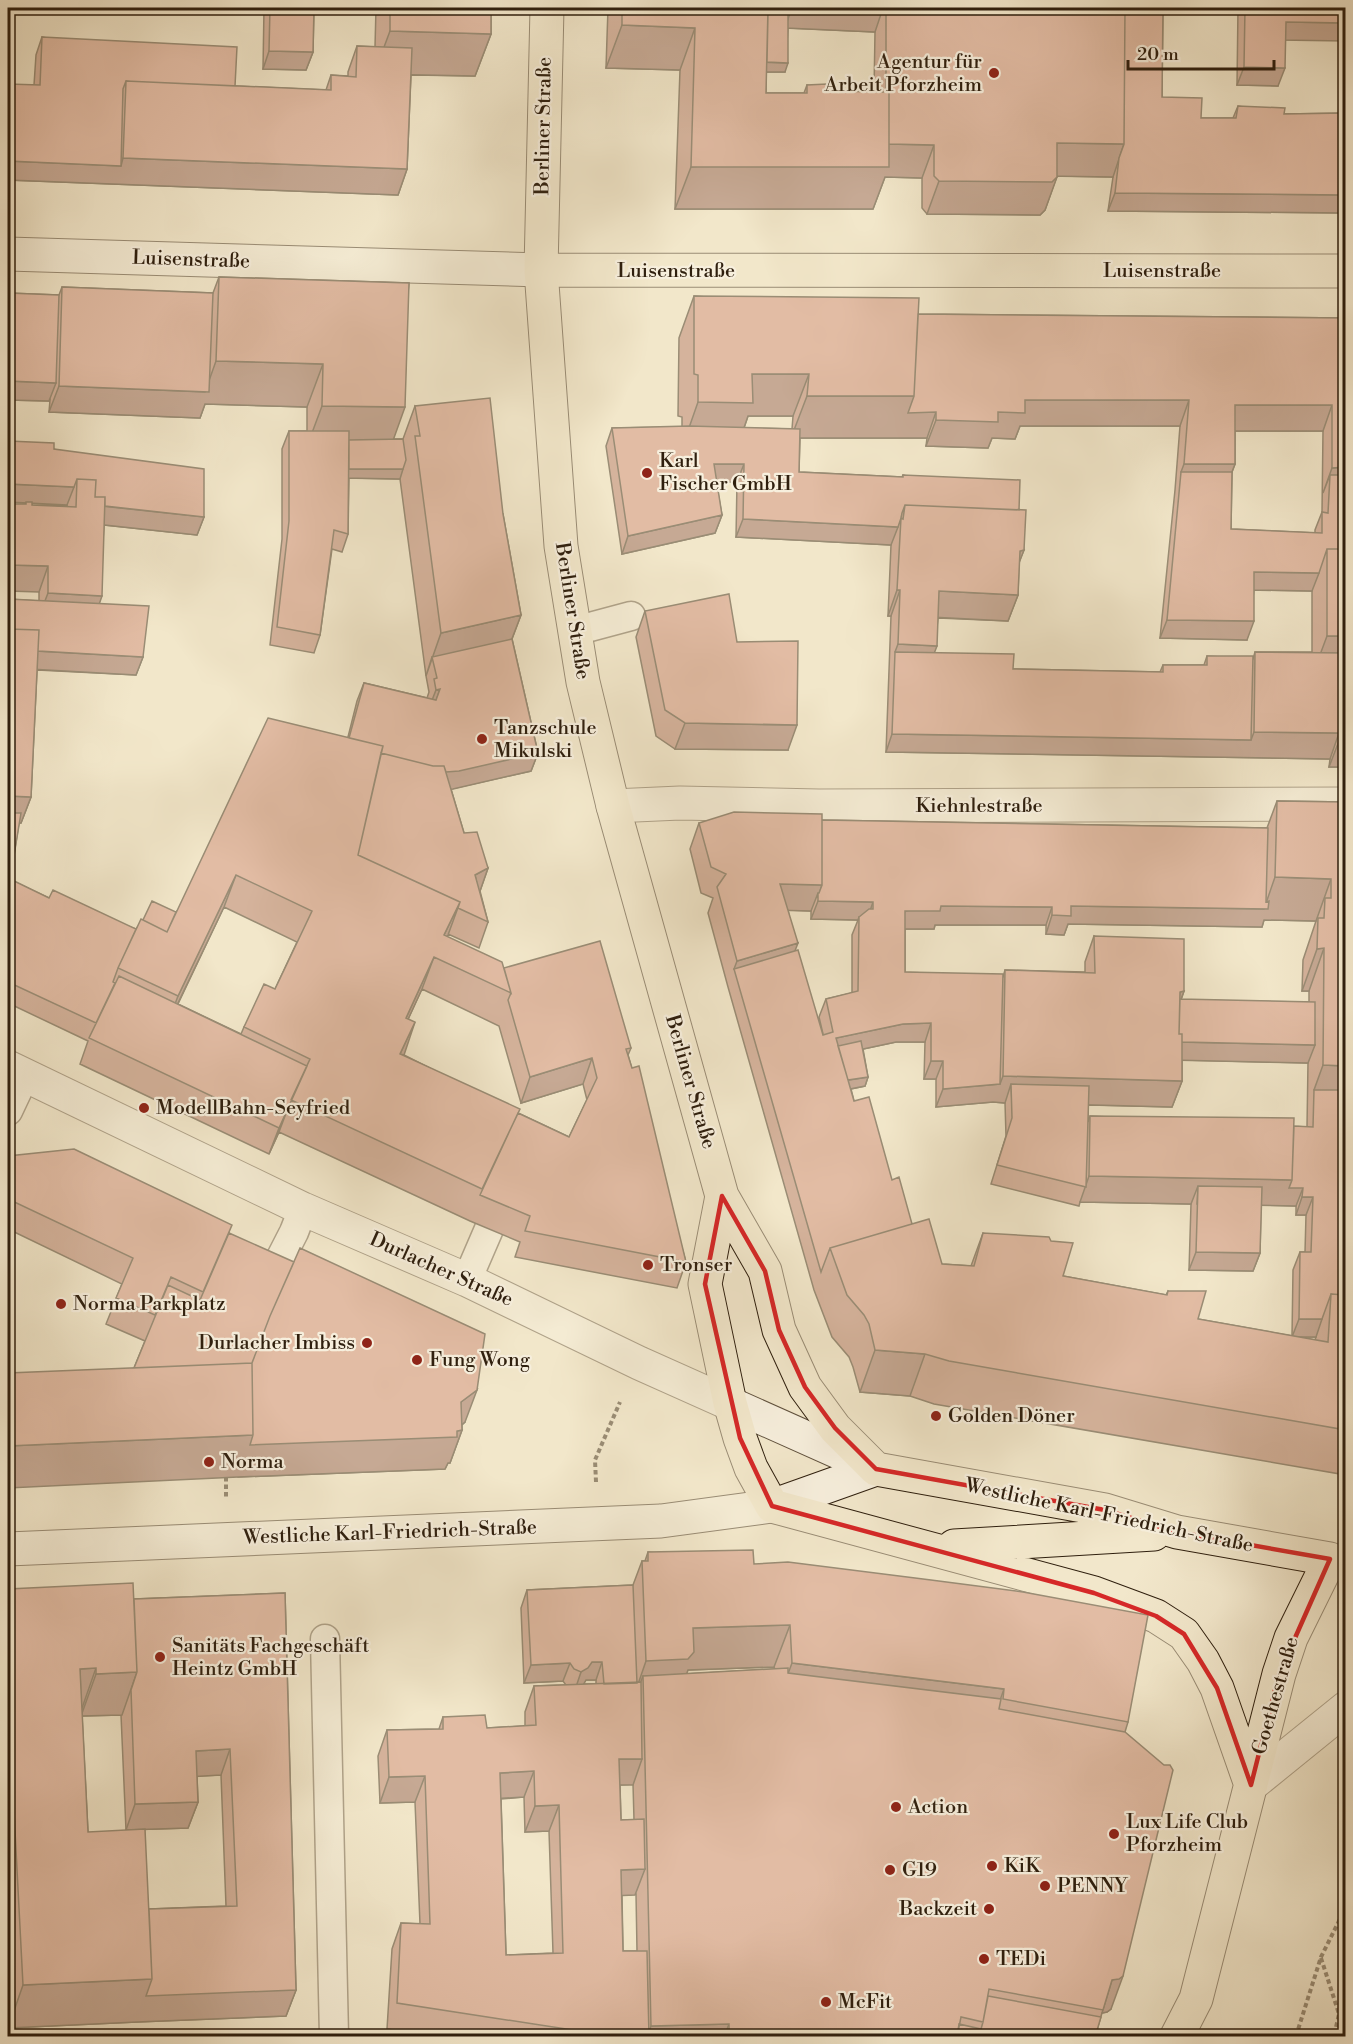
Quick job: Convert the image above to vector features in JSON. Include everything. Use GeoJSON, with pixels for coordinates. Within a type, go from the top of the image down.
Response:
{"type":"FeatureCollection","features":[{"type":"Feature","properties":{"kind":"main road","name":"Berliner Straße"},"geometry":{"type":"LineString","coordinates":[[547,8],[541,270],[561,546],[584,682],[613,806],[722,1196],[765,1271],[779,1330],[805,1387],[835,1428],[876,1469]]}},
{"type":"Feature","properties":{"kind":"main road","name":"Luisenstraße"},"geometry":{"type":"LineString","coordinates":[[541,270],[1346,271]]}},
{"type":"Feature","properties":{"kind":"main road","name":"Berliner Straße"},"geometry":{"type":"LineString","coordinates":[[722,1196],[705,1284],[730,1403],[751,1467],[772,1506]]}},
{"type":"Feature","properties":{"kind":"main road","name":"Westliche Karl-Friedrich-Straße"},"geometry":{"type":"LineString","coordinates":[[876,1469],[1105,1510],[1177,1532],[1340,1559]]}},
{"type":"Feature","properties":{"kind":"main road","name":"Westliche Karl-Friedrich-Straße"},"geometry":{"type":"LineString","coordinates":[[772,1506],[1094,1593],[1156,1616],[1184,1634],[1203,1661],[1217,1688],[1251,1785]]}},
{"type":"Feature","properties":{"kind":"main road"},"geometry":{"type":"LineString","coordinates":[[927,1548],[1177,1532]]}},
{"type":"Feature","properties":{"kind":"main road","name":"Goethestraße"},"geometry":{"type":"LineString","coordinates":[[1177,2037],[1196,1999],[1279,1674],[1291,1638],[1340,1559]]}},
{"type":"Feature","properties":{"kind":"main road","name":"Goethestraße"},"geometry":{"type":"LineString","coordinates":[[1196,1999],[1197,2037]]}},
{"type":"Feature","properties":{"kind":"street","name":"Luisenstraße"},"geometry":{"type":"LineString","coordinates":[[8,254],[541,270]]}},
{"type":"Feature","properties":{"kind":"street","name":"Kiehnlestraße"},"geometry":{"type":"LineString","coordinates":[[613,806],[680,803],[819,806],[1346,804]]}},
{"type":"Feature","properties":{"kind":"street","name":"Durlacher Straße"},"geometry":{"type":"LineString","coordinates":[[16,1071],[303,1209],[467,1280],[639,1363],[876,1469]]}},
{"type":"Feature","properties":{"kind":"street","name":"Westliche Karl-Friedrich-Straße"},"geometry":{"type":"LineString","coordinates":[[8,1549],[661,1521],[772,1506],[876,1469]]}},
{"type":"Feature","properties":{"kind":"street","name":"Goethestraße"},"geometry":{"type":"LineString","coordinates":[[1251,1785],[1346,1708]]}},
{"type":"Feature","properties":{"kind":"lane"},"geometry":{"type":"LineString","coordinates":[[575,631],[631,616]]}},
{"type":"Feature","properties":{"kind":"lane"},"geometry":{"type":"LineString","coordinates":[[8,1111],[16,1071]]}},
{"type":"Feature","properties":{"kind":"lane"},"geometry":{"type":"LineString","coordinates":[[273,1274],[303,1209]]}},
{"type":"Feature","properties":{"kind":"lane"},"geometry":{"type":"LineString","coordinates":[[467,1280],[489,1229]]}},
{"type":"Feature","properties":{"kind":"lane"},"geometry":{"type":"LineString","coordinates":[[325,1639],[334,2037]]}},
{"type":"Feature","properties":{"kind":"path"},"geometry":{"type":"LineString","coordinates":[[595,1460],[620,1401]]}},
{"type":"Feature","properties":{"kind":"path"},"geometry":{"type":"LineString","coordinates":[[1296,2037],[1321,1958],[1346,1907]]}},
{"type":"Feature","properties":{"kind":"path"},"geometry":{"type":"LineString","coordinates":[[1321,1958],[1339,2014],[1334,2037]]}},
{"type":"Feature","properties":{"kind":"highlighted area"},"geometry":{"type":"Polygon","coordinates":[[[722,1196],[765,1271],[779,1330],[805,1387],[835,1428],[876,1469],[1105,1510],[1177,1532],[1330,1559],[1279,1674],[1251,1785],[1217,1688],[1184,1634],[1156,1616],[1094,1593],[772,1506],[740,1438],[705,1284],[722,1196]]]}},
{"type":"Feature","properties":{"kind":"building"},"geometry":{"type":"Polygon","coordinates":[[[270,8],[314,8],[313,52],[269,51],[270,8]]]}},
{"type":"Feature","properties":{"kind":"building"},"geometry":{"type":"Polygon","coordinates":[[[390,8],[491,8],[491,34],[390,31],[390,8]]]}},
{"type":"Feature","properties":{"kind":"building"},"geometry":{"type":"Polygon","coordinates":[[[622,8],[768,8],[766,93],[807,93],[807,85],[827,84],[827,91],[889,92],[889,167],[691,167],[695,28],[622,25],[622,8]]]}},
{"type":"Feature","properties":{"kind":"building"},"geometry":{"type":"Polygon","coordinates":[[[791,8],[881,8],[881,14],[791,10],[791,8]]]}},
{"type":"Feature","properties":{"kind":"building","name":"Agentur für Arbeit Pforzheim"},"geometry":{"type":"Polygon","coordinates":[[[886,8],[1125,8],[1124,144],[1057,143],[1057,177],[1052,182],[939,181],[934,176],[934,145],[889,144],[889,92],[886,91],[886,8]]]}},
{"type":"Feature","properties":{"kind":"building"},"geometry":{"type":"Polygon","coordinates":[[[1125,8],[1163,8],[1162,97],[1202,98],[1201,118],[1236,118],[1238,106],[1285,108],[1284,114],[1346,113],[1346,195],[1115,193],[1119,158],[1124,144],[1125,8]]]}},
{"type":"Feature","properties":{"kind":"building"},"geometry":{"type":"Polygon","coordinates":[[[1245,8],[1346,8],[1346,23],[1286,22],[1285,68],[1244,67],[1245,8]]]}},
{"type":"Feature","properties":{"kind":"building"},"geometry":{"type":"Polygon","coordinates":[[[768,13],[788,14],[788,63],[767,62],[768,13]]]}},
{"type":"Feature","properties":{"kind":"building"},"geometry":{"type":"Polygon","coordinates":[[[42,37],[237,47],[235,86],[126,81],[123,89],[121,166],[8,161],[8,84],[40,85],[42,37]]]}},
{"type":"Feature","properties":{"kind":"building"},"geometry":{"type":"Polygon","coordinates":[[[357,46],[412,48],[407,169],[123,158],[126,81],[331,90],[331,75],[356,77],[357,46]]]}},
{"type":"Feature","properties":{"kind":"building"},"geometry":{"type":"Polygon","coordinates":[[[219,277],[409,283],[405,407],[322,406],[323,364],[216,361],[219,277]]]}},
{"type":"Feature","properties":{"kind":"building"},"geometry":{"type":"Polygon","coordinates":[[[62,287],[213,293],[209,392],[59,386],[62,287]]]}},
{"type":"Feature","properties":{"kind":"building"},"geometry":{"type":"Polygon","coordinates":[[[8,293],[59,295],[56,383],[8,381],[8,293]]]}},
{"type":"Feature","properties":{"kind":"building"},"geometry":{"type":"Polygon","coordinates":[[[694,296],[919,298],[914,396],[807,396],[809,374],[752,374],[753,403],[698,402],[698,375],[694,374],[694,296]]]}},
{"type":"Feature","properties":{"kind":"building"},"geometry":{"type":"Polygon","coordinates":[[[918,314],[1346,318],[1346,467],[1332,468],[1332,405],[1235,405],[1235,464],[1184,464],[1189,400],[1025,400],[1025,413],[998,412],[998,422],[936,420],[936,412],[908,413],[914,396],[918,314]]]}},
{"type":"Feature","properties":{"kind":"building"},"geometry":{"type":"Polygon","coordinates":[[[490,398],[503,514],[521,615],[441,633],[415,436],[420,436],[415,406],[490,398]]]}},
{"type":"Feature","properties":{"kind":"building"},"geometry":{"type":"Polygon","coordinates":[[[689,426],[800,429],[799,472],[1020,480],[1019,510],[905,505],[898,527],[743,519],[744,464],[714,464],[722,515],[628,536],[612,428],[689,426]]]}},
{"type":"Feature","properties":{"kind":"building"},"geometry":{"type":"Polygon","coordinates":[[[289,431],[349,431],[348,534],[334,530],[320,635],[277,627],[289,521],[289,431]]]}},
{"type":"Feature","properties":{"kind":"building"},"geometry":{"type":"Polygon","coordinates":[[[403,439],[406,460],[403,469],[349,469],[349,440],[403,439]]]}},
{"type":"Feature","properties":{"kind":"building"},"geometry":{"type":"Polygon","coordinates":[[[8,441],[54,443],[54,449],[204,469],[204,517],[105,506],[105,497],[95,497],[96,480],[77,479],[74,487],[8,484],[8,441]]]}},
{"type":"Feature","properties":{"kind":"building"},"geometry":{"type":"Polygon","coordinates":[[[1181,472],[1232,472],[1231,529],[1322,533],[1322,512],[1328,513],[1330,475],[1346,475],[1346,549],[1327,549],[1319,573],[1254,572],[1254,621],[1167,620],[1181,472]]]}},
{"type":"Feature","properties":{"kind":"building"},"geometry":{"type":"Polygon","coordinates":[[[77,479],[96,480],[95,497],[105,497],[102,596],[48,593],[48,566],[8,565],[8,504],[32,502],[32,505],[76,507],[77,479]]]}},
{"type":"Feature","properties":{"kind":"building"},"geometry":{"type":"Polygon","coordinates":[[[905,505],[1026,510],[1024,550],[1020,551],[1018,595],[939,591],[937,646],[898,644],[900,590],[897,590],[901,518],[903,519],[905,505]]]}},
{"type":"Feature","properties":{"kind":"building"},"geometry":{"type":"Polygon","coordinates":[[[1327,549],[1346,549],[1346,636],[1327,636],[1327,549]]]}},
{"type":"Feature","properties":{"kind":"building"},"geometry":{"type":"Polygon","coordinates":[[[729,594],[737,642],[798,641],[797,725],[685,723],[665,710],[645,611],[729,594]]]}},
{"type":"Feature","properties":{"kind":"building"},"geometry":{"type":"Polygon","coordinates":[[[8,599],[149,606],[143,657],[38,651],[39,630],[8,629],[8,599]]]}},
{"type":"Feature","properties":{"kind":"building"},"geometry":{"type":"Polygon","coordinates":[[[8,629],[39,630],[31,797],[8,796],[8,629]]]}},
{"type":"Feature","properties":{"kind":"building"},"geometry":{"type":"Polygon","coordinates":[[[512,639],[538,753],[446,772],[444,766],[433,766],[381,753],[383,746],[349,738],[364,683],[436,700],[440,689],[436,690],[434,679],[437,678],[432,657],[512,639]]]}},
{"type":"Feature","properties":{"kind":"building"},"geometry":{"type":"Polygon","coordinates":[[[895,652],[1014,654],[1013,669],[1163,672],[1163,665],[1207,665],[1207,656],[1253,656],[1251,740],[892,734],[895,652]]]}},
{"type":"Feature","properties":{"kind":"building"},"geometry":{"type":"Polygon","coordinates":[[[1255,652],[1346,653],[1346,741],[1339,741],[1339,733],[1254,732],[1255,652]]]}},
{"type":"Feature","properties":{"kind":"building"},"geometry":{"type":"Polygon","coordinates":[[[268,718],[383,746],[358,855],[460,902],[444,935],[502,962],[511,993],[434,957],[406,1018],[415,1022],[400,1054],[520,1109],[482,1189],[291,1100],[310,1059],[244,1027],[264,984],[275,989],[312,911],[236,875],[178,996],[118,968],[141,919],[167,932],[268,718]]]}},
{"type":"Feature","properties":{"kind":"building"},"geometry":{"type":"Polygon","coordinates":[[[381,753],[433,766],[444,766],[464,833],[477,832],[488,868],[475,875],[488,922],[458,908],[460,902],[358,855],[381,753]]]}},
{"type":"Feature","properties":{"kind":"building"},"geometry":{"type":"Polygon","coordinates":[[[1277,801],[1346,802],[1346,1066],[1323,1065],[1324,948],[1317,949],[1318,918],[1324,918],[1325,898],[1331,898],[1331,879],[1275,877],[1277,801]]]}},
{"type":"Feature","properties":{"kind":"building"},"geometry":{"type":"Polygon","coordinates":[[[734,812],[822,814],[822,885],[780,884],[798,943],[737,961],[717,887],[726,874],[711,867],[699,823],[734,812]]]}},
{"type":"Feature","properties":{"kind":"building"},"geometry":{"type":"Polygon","coordinates":[[[8,813],[21,813],[10,880],[8,878],[8,813]]]}},
{"type":"Feature","properties":{"kind":"building"},"geometry":{"type":"Polygon","coordinates":[[[822,820],[1268,828],[1266,902],[1269,901],[1268,909],[1071,906],[1071,916],[1052,915],[1052,907],[941,906],[940,911],[905,911],[905,972],[1003,974],[1000,1084],[943,1089],[943,1061],[931,1061],[931,1023],[903,1024],[836,1038],[854,1101],[869,1097],[892,1180],[899,1177],[912,1224],[830,1248],[821,1272],[734,969],[798,950],[823,1035],[833,1032],[826,999],[858,991],[859,917],[869,909],[873,909],[873,902],[818,901],[818,893],[822,885],[822,820]]]}},
{"type":"Feature","properties":{"kind":"building"},"geometry":{"type":"Polygon","coordinates":[[[8,878],[49,898],[53,890],[136,929],[118,968],[113,982],[115,983],[96,1023],[8,982],[8,878]]]}},
{"type":"Feature","properties":{"kind":"building"},"geometry":{"type":"Polygon","coordinates":[[[152,901],[176,912],[167,932],[143,920],[152,901]]]}},
{"type":"Feature","properties":{"kind":"building"},"geometry":{"type":"Polygon","coordinates":[[[1094,936],[1184,939],[1184,991],[1180,992],[1179,1034],[1182,1034],[1182,1081],[1003,1076],[1005,970],[1095,973],[1094,936]]]}},
{"type":"Feature","properties":{"kind":"building"},"geometry":{"type":"Polygon","coordinates":[[[600,941],[631,1048],[626,1049],[632,1068],[639,1066],[686,1262],[525,1231],[530,1216],[480,1195],[518,1113],[569,1137],[597,1078],[592,1058],[530,1077],[508,1000],[511,993],[504,968],[600,941]]]}},
{"type":"Feature","properties":{"kind":"building"},"geometry":{"type":"Polygon","coordinates":[[[119,976],[307,1066],[279,1128],[89,1038],[119,976]]]}},
{"type":"Feature","properties":{"kind":"building"},"geometry":{"type":"Polygon","coordinates":[[[1180,999],[1315,1002],[1315,1045],[1182,1042],[1182,1034],[1179,1034],[1180,999]]]}},
{"type":"Feature","properties":{"kind":"building"},"geometry":{"type":"Polygon","coordinates":[[[861,1041],[868,1077],[848,1080],[838,1046],[861,1041]]]}},
{"type":"Feature","properties":{"kind":"building"},"geometry":{"type":"Polygon","coordinates":[[[1011,1084],[1089,1086],[1086,1187],[997,1165],[1012,1118],[1011,1084]]]}},
{"type":"Feature","properties":{"kind":"building"},"geometry":{"type":"Polygon","coordinates":[[[1314,1090],[1346,1090],[1346,1295],[1331,1294],[1322,1319],[1299,1319],[1300,1252],[1311,1252],[1313,1197],[1302,1197],[1303,1188],[1289,1188],[1292,1180],[1294,1126],[1313,1127],[1314,1090]]]}},
{"type":"Feature","properties":{"kind":"building"},"geometry":{"type":"Polygon","coordinates":[[[1090,1116],[1294,1118],[1292,1180],[1089,1176],[1090,1116]]]}},
{"type":"Feature","properties":{"kind":"building"},"geometry":{"type":"Polygon","coordinates":[[[74,1149],[232,1225],[203,1292],[171,1277],[155,1315],[116,1298],[133,1258],[8,1199],[8,1156],[74,1149]]]}},
{"type":"Feature","properties":{"kind":"building"},"geometry":{"type":"Polygon","coordinates":[[[1198,1186],[1262,1187],[1260,1253],[1196,1252],[1198,1186]]]}},
{"type":"Feature","properties":{"kind":"building"},"geometry":{"type":"Polygon","coordinates":[[[929,1219],[942,1264],[974,1266],[983,1233],[1049,1237],[1051,1241],[1073,1243],[1063,1276],[1167,1295],[1168,1291],[1206,1291],[1198,1319],[1328,1342],[1331,1294],[1346,1295],[1346,1430],[949,1361],[925,1354],[875,1350],[869,1324],[847,1295],[830,1248],[929,1219]]]}},
{"type":"Feature","properties":{"kind":"building"},"geometry":{"type":"Polygon","coordinates":[[[229,1233],[294,1262],[252,1363],[134,1368],[168,1285],[200,1300],[229,1233]]]}},
{"type":"Feature","properties":{"kind":"building"},"geometry":{"type":"Polygon","coordinates":[[[300,1248],[485,1334],[477,1390],[461,1402],[462,1430],[457,1431],[457,1437],[250,1445],[253,1435],[252,1363],[300,1248]]]}},
{"type":"Feature","properties":{"kind":"building"},"geometry":{"type":"Polygon","coordinates":[[[252,1363],[253,1435],[8,1446],[8,1373],[252,1363]]]}},
{"type":"Feature","properties":{"kind":"building"},"geometry":{"type":"Polygon","coordinates":[[[753,1550],[754,1564],[788,1562],[931,1580],[1023,1592],[1148,1615],[1128,1722],[1003,1699],[1004,1689],[792,1663],[790,1625],[693,1628],[694,1652],[688,1659],[646,1661],[642,1561],[648,1561],[648,1552],[753,1550]]]}},
{"type":"Feature","properties":{"kind":"building"},"geometry":{"type":"Polygon","coordinates":[[[133,1583],[137,1672],[96,1674],[96,1668],[80,1669],[88,1832],[145,1829],[152,1979],[23,1985],[8,1696],[8,1589],[133,1583]]]}},
{"type":"Feature","properties":{"kind":"building"},"geometry":{"type":"Polygon","coordinates":[[[633,1585],[637,1683],[604,1684],[602,1662],[592,1662],[581,1672],[574,1669],[570,1663],[531,1665],[527,1590],[633,1585]]]}},
{"type":"Feature","properties":{"kind":"building"},"geometry":{"type":"Polygon","coordinates":[[[285,1593],[296,1990],[146,1996],[152,1979],[149,1909],[237,1906],[230,1749],[196,1751],[198,1802],[135,1804],[131,1690],[137,1672],[134,1599],[285,1593]]]}},
{"type":"Feature","properties":{"kind":"building","name":"G19"},"geometry":{"type":"Polygon","coordinates":[[[788,1668],[788,1673],[1001,1699],[999,1709],[1125,1732],[1164,1765],[1170,1765],[1173,1770],[1123,1976],[1112,1980],[1103,2010],[989,1989],[983,2022],[961,2017],[957,2037],[729,2034],[729,2024],[651,2026],[643,1676],[788,1668]]]}},
{"type":"Feature","properties":{"kind":"building"},"geometry":{"type":"Polygon","coordinates":[[[641,1682],[642,1759],[619,1759],[621,1820],[644,1819],[645,1869],[621,1870],[623,1951],[647,1951],[649,2037],[618,2037],[397,2003],[401,1923],[430,1924],[425,1776],[389,1777],[387,1730],[443,1729],[443,1717],[485,1715],[487,1728],[536,1725],[534,1686],[641,1682]],[[534,1771],[500,1773],[506,1955],[563,1953],[559,1805],[535,1806],[534,1771]]]}},
{"type":"Feature","properties":{"kind":"building"},"geometry":{"type":"Polygon","coordinates":[[[988,1996],[1101,2017],[1095,2037],[957,2037],[959,2024],[981,2029],[988,1996]]]}},
{"type":"Feature","properties":{"kind":"place","name":"Agentur für Arbeit Pforzheim"},"geometry":{"type":"Point","coordinates":[994,73]}},
{"type":"Feature","properties":{"kind":"place","name":"Karl Fischer GmbH"},"geometry":{"type":"Point","coordinates":[647,473]}},
{"type":"Feature","properties":{"kind":"place","name":"Tanzschule Mikulski"},"geometry":{"type":"Point","coordinates":[482,739]}},
{"type":"Feature","properties":{"kind":"place","name":"ModellBahn-Seyfried"},"geometry":{"type":"Point","coordinates":[144,1108]}},
{"type":"Feature","properties":{"kind":"place","name":"Tronser"},"geometry":{"type":"Point","coordinates":[648,1265]}},
{"type":"Feature","properties":{"kind":"place","name":"Norma Parkplatz"},"geometry":{"type":"Point","coordinates":[61,1304]}},
{"type":"Feature","properties":{"kind":"place","name":"Durlacher Imbiss"},"geometry":{"type":"Point","coordinates":[367,1343]}},
{"type":"Feature","properties":{"kind":"place","name":"Fung Wong"},"geometry":{"type":"Point","coordinates":[417,1360]}},
{"type":"Feature","properties":{"kind":"place","name":"Golden Döner"},"geometry":{"type":"Point","coordinates":[936,1416]}},
{"type":"Feature","properties":{"kind":"place","name":"Norma"},"geometry":{"type":"Point","coordinates":[209,1462]}},
{"type":"Feature","properties":{"kind":"place","name":"Sanitäts Fachgeschäft Heintz GmbH"},"geometry":{"type":"Point","coordinates":[160,1657]}},
{"type":"Feature","properties":{"kind":"place","name":"Action"},"geometry":{"type":"Point","coordinates":[896,1807]}},
{"type":"Feature","properties":{"kind":"place","name":"Lux Life Club Pforzheim"},"geometry":{"type":"Point","coordinates":[1114,1834]}},
{"type":"Feature","properties":{"kind":"place","name":"KiK"},"geometry":{"type":"Point","coordinates":[992,1866]}},
{"type":"Feature","properties":{"kind":"place","name":"G19"},"geometry":{"type":"Point","coordinates":[890,1870]}},
{"type":"Feature","properties":{"kind":"place","name":"PENNY"},"geometry":{"type":"Point","coordinates":[1045,1886]}},
{"type":"Feature","properties":{"kind":"place","name":"Backzeit"},"geometry":{"type":"Point","coordinates":[989,1909]}},
{"type":"Feature","properties":{"kind":"place","name":"TEDi"},"geometry":{"type":"Point","coordinates":[984,1959]}},
{"type":"Feature","properties":{"kind":"place","name":"McFit"},"geometry":{"type":"Point","coordinates":[826,2002]}}]}
